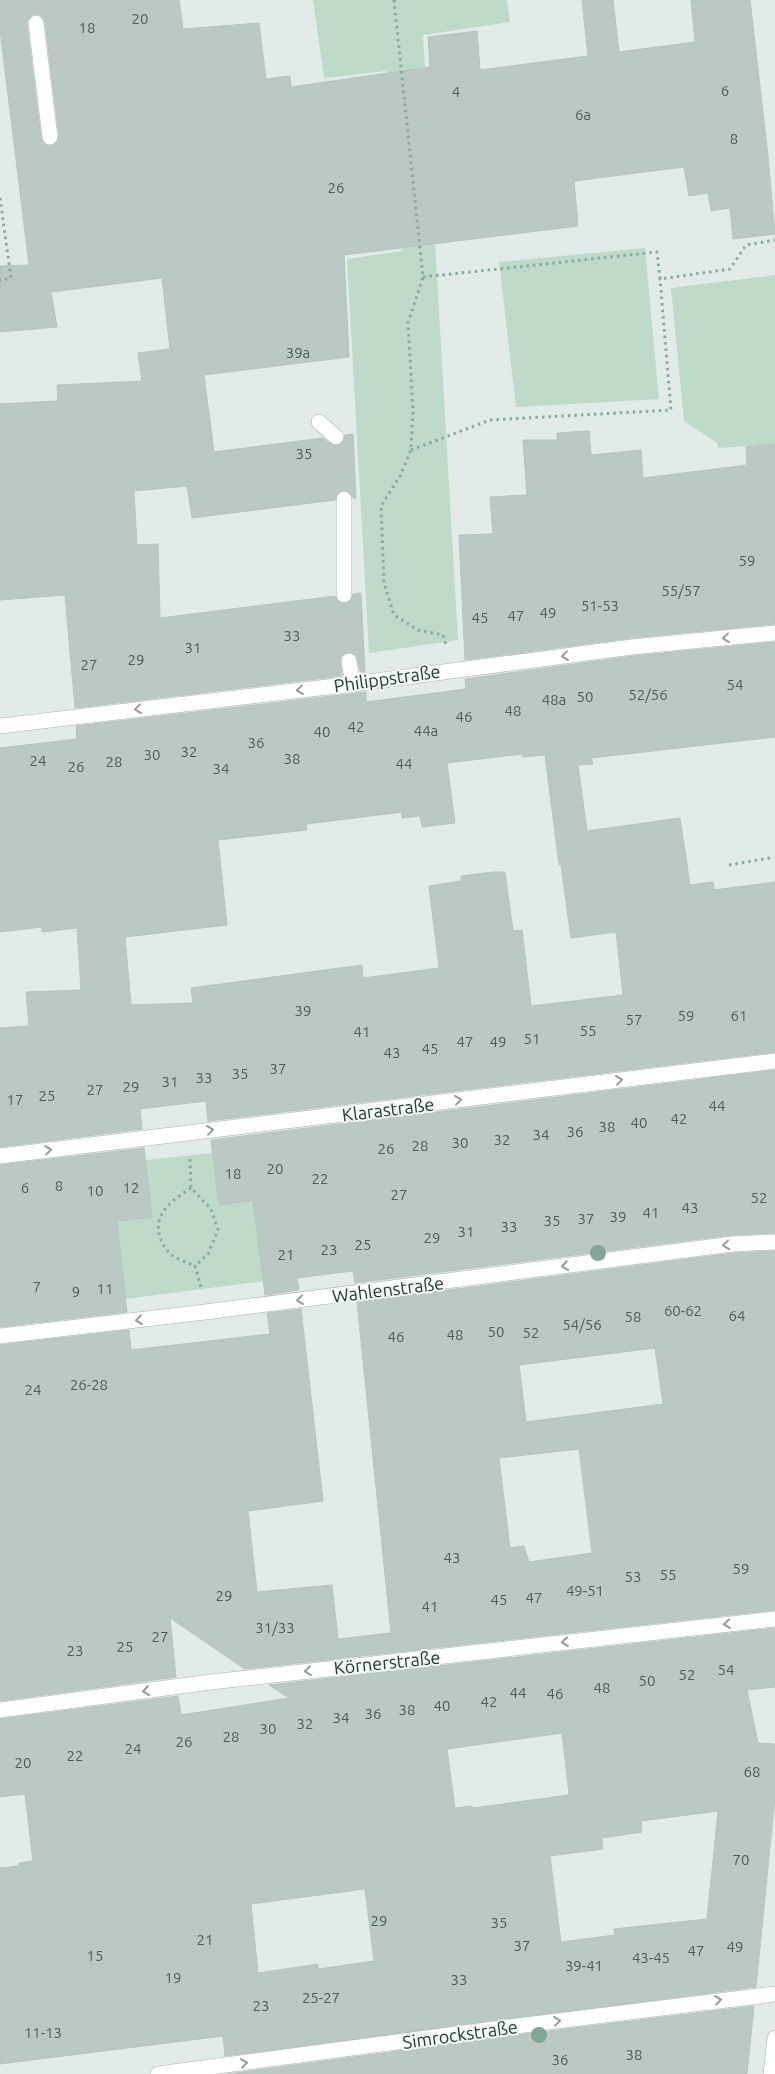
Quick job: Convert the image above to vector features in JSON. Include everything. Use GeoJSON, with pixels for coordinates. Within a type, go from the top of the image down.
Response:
{"type":"FeatureCollection","features":[{"type":"Feature","properties":{"kind":"street"},"geometry":{"type":"LineString","coordinates":[[36,23],[50,137]]}},
{"type":"Feature","properties":{"kind":"street"},"geometry":{"type":"LineString","coordinates":[[319,422],[336,437]]}},
{"type":"Feature","properties":{"kind":"street"},"geometry":{"type":"LineString","coordinates":[[344,499],[344,595]]}},
{"type":"Feature","properties":{"kind":"street","name":"Philippstraße"},"geometry":{"type":"LineString","coordinates":[[0,726],[353,684],[632,647],[775,633]]}},
{"type":"Feature","properties":{"kind":"street"},"geometry":{"type":"LineString","coordinates":[[349,661],[353,684]]}},
{"type":"Feature","properties":{"kind":"street","name":"Klarastraße"},"geometry":{"type":"LineString","coordinates":[[0,1156],[775,1061]]}},
{"type":"Feature","properties":{"kind":"street","name":"Wahlenstraße"},"geometry":{"type":"LineString","coordinates":[[0,1336],[205,1312],[733,1244],[775,1242]]}},
{"type":"Feature","properties":{"kind":"street","name":"Körnerstraße"},"geometry":{"type":"LineString","coordinates":[[0,1710],[211,1682],[775,1619]]}},
{"type":"Feature","properties":{"kind":"street"},"geometry":{"type":"LineString","coordinates":[[768,1995],[775,2007]]}},
{"type":"Feature","properties":{"kind":"street","name":"Simrockstraße"},"geometry":{"type":"LineString","coordinates":[[158,2074],[179,2073],[489,2030],[768,1995]]}},
{"type":"Feature","properties":{"kind":"street"},"geometry":{"type":"LineString","coordinates":[[771,2074],[775,2038]]}},
{"type":"Feature","properties":{"kind":"path"},"geometry":{"type":"LineString","coordinates":[[394,0],[423,277],[408,323],[413,411],[411,450],[400,476],[381,506],[384,583],[394,615],[418,630],[443,635],[450,670]]}},
{"type":"Feature","properties":{"kind":"path"},"geometry":{"type":"LineString","coordinates":[[0,198],[11,278],[0,280]]}},
{"type":"Feature","properties":{"kind":"path"},"geometry":{"type":"LineString","coordinates":[[660,279],[730,269],[746,245],[775,240]]}},
{"type":"Feature","properties":{"kind":"path"},"geometry":{"type":"LineString","coordinates":[[411,450],[490,420],[671,410],[657,252],[423,277]]}},
{"type":"Feature","properties":{"kind":"path"},"geometry":{"type":"LineString","coordinates":[[729,865],[770,858]]}},
{"type":"Feature","properties":{"kind":"path"},"geometry":{"type":"LineString","coordinates":[[188,1133],[191,1188],[211,1209],[218,1230],[208,1254],[195,1266]]}},
{"type":"Feature","properties":{"kind":"path"},"geometry":{"type":"LineString","coordinates":[[191,1188],[174,1199],[163,1211],[157,1229],[162,1243],[172,1255],[195,1266],[202,1290],[205,1312]]}},
{"type":"Feature","properties":{"kind":"green space"},"geometry":{"type":"Polygon","coordinates":[[[313,0],[507,0],[510,22],[423,35],[458,640],[369,653],[347,259],[402,251],[386,71],[324,78],[313,0]]]}},
{"type":"Feature","properties":{"kind":"green space"},"geometry":{"type":"Polygon","coordinates":[[[645,248],[659,399],[516,407],[499,262],[645,248]]]}},
{"type":"Feature","properties":{"kind":"green space"},"geometry":{"type":"Polygon","coordinates":[[[775,275],[775,444],[718,448],[717,443],[684,421],[671,288],[775,275]]]}},
{"type":"Feature","properties":{"kind":"green space"},"geometry":{"type":"Polygon","coordinates":[[[212,1153],[219,1205],[253,1199],[263,1281],[125,1299],[117,1221],[152,1213],[146,1160],[212,1153]]]}},
{"type":"Feature","properties":{"kind":"building"},"geometry":{"type":"Polygon","coordinates":[[[0,0],[179,0],[183,29],[259,23],[266,79],[290,76],[291,87],[430,67],[428,37],[477,31],[480,70],[588,56],[582,0],[613,0],[619,52],[695,42],[691,0],[750,0],[775,234],[733,239],[730,208],[711,211],[708,193],[689,196],[684,167],[574,181],[578,226],[344,255],[349,357],[204,375],[214,452],[323,438],[330,444],[338,446],[343,443],[345,435],[353,434],[356,498],[353,498],[349,491],[344,490],[336,494],[335,500],[192,518],[187,486],[134,491],[137,545],[158,544],[160,618],[335,596],[339,603],[344,604],[352,600],[353,594],[361,593],[365,673],[361,674],[356,655],[348,652],[340,658],[342,676],[75,708],[65,595],[0,600],[0,404],[58,401],[57,385],[142,381],[138,353],[170,349],[162,278],[51,292],[57,327],[0,332],[0,266],[29,265],[0,30],[0,0]],[[34,14],[28,19],[27,24],[41,138],[46,145],[52,146],[58,141],[59,136],[45,22],[40,15],[34,14]]]}},
{"type":"Feature","properties":{"kind":"building"},"geometry":{"type":"Polygon","coordinates":[[[589,431],[591,455],[641,450],[643,478],[747,465],[746,447],[775,444],[775,624],[631,638],[465,660],[459,535],[493,534],[490,497],[527,495],[523,440],[557,440],[557,433],[589,431]]]}},
{"type":"Feature","properties":{"kind":"building"},"geometry":{"type":"Polygon","coordinates":[[[775,642],[775,737],[591,758],[593,764],[578,765],[587,831],[680,818],[690,885],[713,882],[714,890],[775,882],[775,1052],[208,1121],[206,1101],[140,1109],[142,1129],[0,1147],[0,1028],[29,1026],[26,992],[81,990],[77,928],[42,932],[42,927],[0,932],[0,748],[77,739],[76,726],[366,692],[366,702],[466,689],[465,679],[633,656],[775,642]],[[522,754],[447,763],[455,823],[422,827],[420,816],[402,818],[402,812],[306,824],[307,830],[218,840],[227,925],[125,937],[131,1005],[193,1003],[191,988],[362,965],[363,978],[439,968],[429,886],[461,881],[461,876],[493,872],[505,872],[513,931],[522,930],[531,1006],[623,995],[616,932],[571,938],[561,865],[559,865],[545,755],[523,757],[522,754]]]}},
{"type":"Feature","properties":{"kind":"building"},"geometry":{"type":"Polygon","coordinates":[[[775,1070],[775,1233],[732,1235],[355,1283],[353,1271],[297,1278],[299,1290],[265,1295],[253,1200],[219,1205],[211,1140],[775,1070]]]}},
{"type":"Feature","properties":{"kind":"building"},"geometry":{"type":"Polygon","coordinates":[[[144,1148],[152,1217],[117,1221],[127,1312],[0,1327],[0,1165],[144,1148]]]}},
{"type":"Feature","properties":{"kind":"building"},"geometry":{"type":"Polygon","coordinates":[[[775,1251],[775,1610],[245,1669],[170,1618],[176,1677],[0,1701],[0,1345],[129,1330],[131,1350],[270,1334],[267,1313],[301,1309],[323,1501],[248,1511],[257,1592],[332,1585],[338,1639],[391,1633],[357,1302],[734,1253],[775,1251]],[[655,1348],[519,1365],[526,1422],[663,1404],[655,1348]],[[579,1449],[499,1458],[510,1548],[524,1546],[529,1562],[592,1553],[579,1449]]]}},
{"type":"Feature","properties":{"kind":"building"},"geometry":{"type":"Polygon","coordinates":[[[775,1628],[775,1687],[747,1690],[758,1743],[775,1744],[775,1797],[756,1987],[225,2056],[223,2036],[0,2064],[0,1868],[19,1866],[19,1863],[33,1861],[25,1794],[0,1797],[0,1719],[178,1696],[181,1715],[289,1698],[269,1685],[775,1628]],[[562,1733],[447,1749],[455,1808],[472,1806],[473,1808],[569,1795],[562,1733]],[[718,1811],[641,1821],[642,1832],[602,1838],[603,1849],[550,1856],[561,1942],[615,1935],[614,1929],[707,1919],[718,1811]],[[365,1889],[251,1904],[258,1973],[318,1964],[318,1969],[374,1961],[365,1889]]]}},
{"type":"Feature","properties":{"kind":"building"},"geometry":{"type":"Polygon","coordinates":[[[754,2006],[747,2074],[228,2074],[509,2036],[754,2006]]]}},
{"type":"Feature","properties":{"kind":"tunnel"},"geometry":{"type":"LineString","coordinates":[[34,0],[36,23]]}},
{"type":"Feature","properties":{"kind":"tunnel"},"geometry":{"type":"LineString","coordinates":[[336,437],[344,499]]}},
{"type":"Feature","properties":{"kind":"tunnel"},"geometry":{"type":"LineString","coordinates":[[344,595],[349,661]]}}]}
